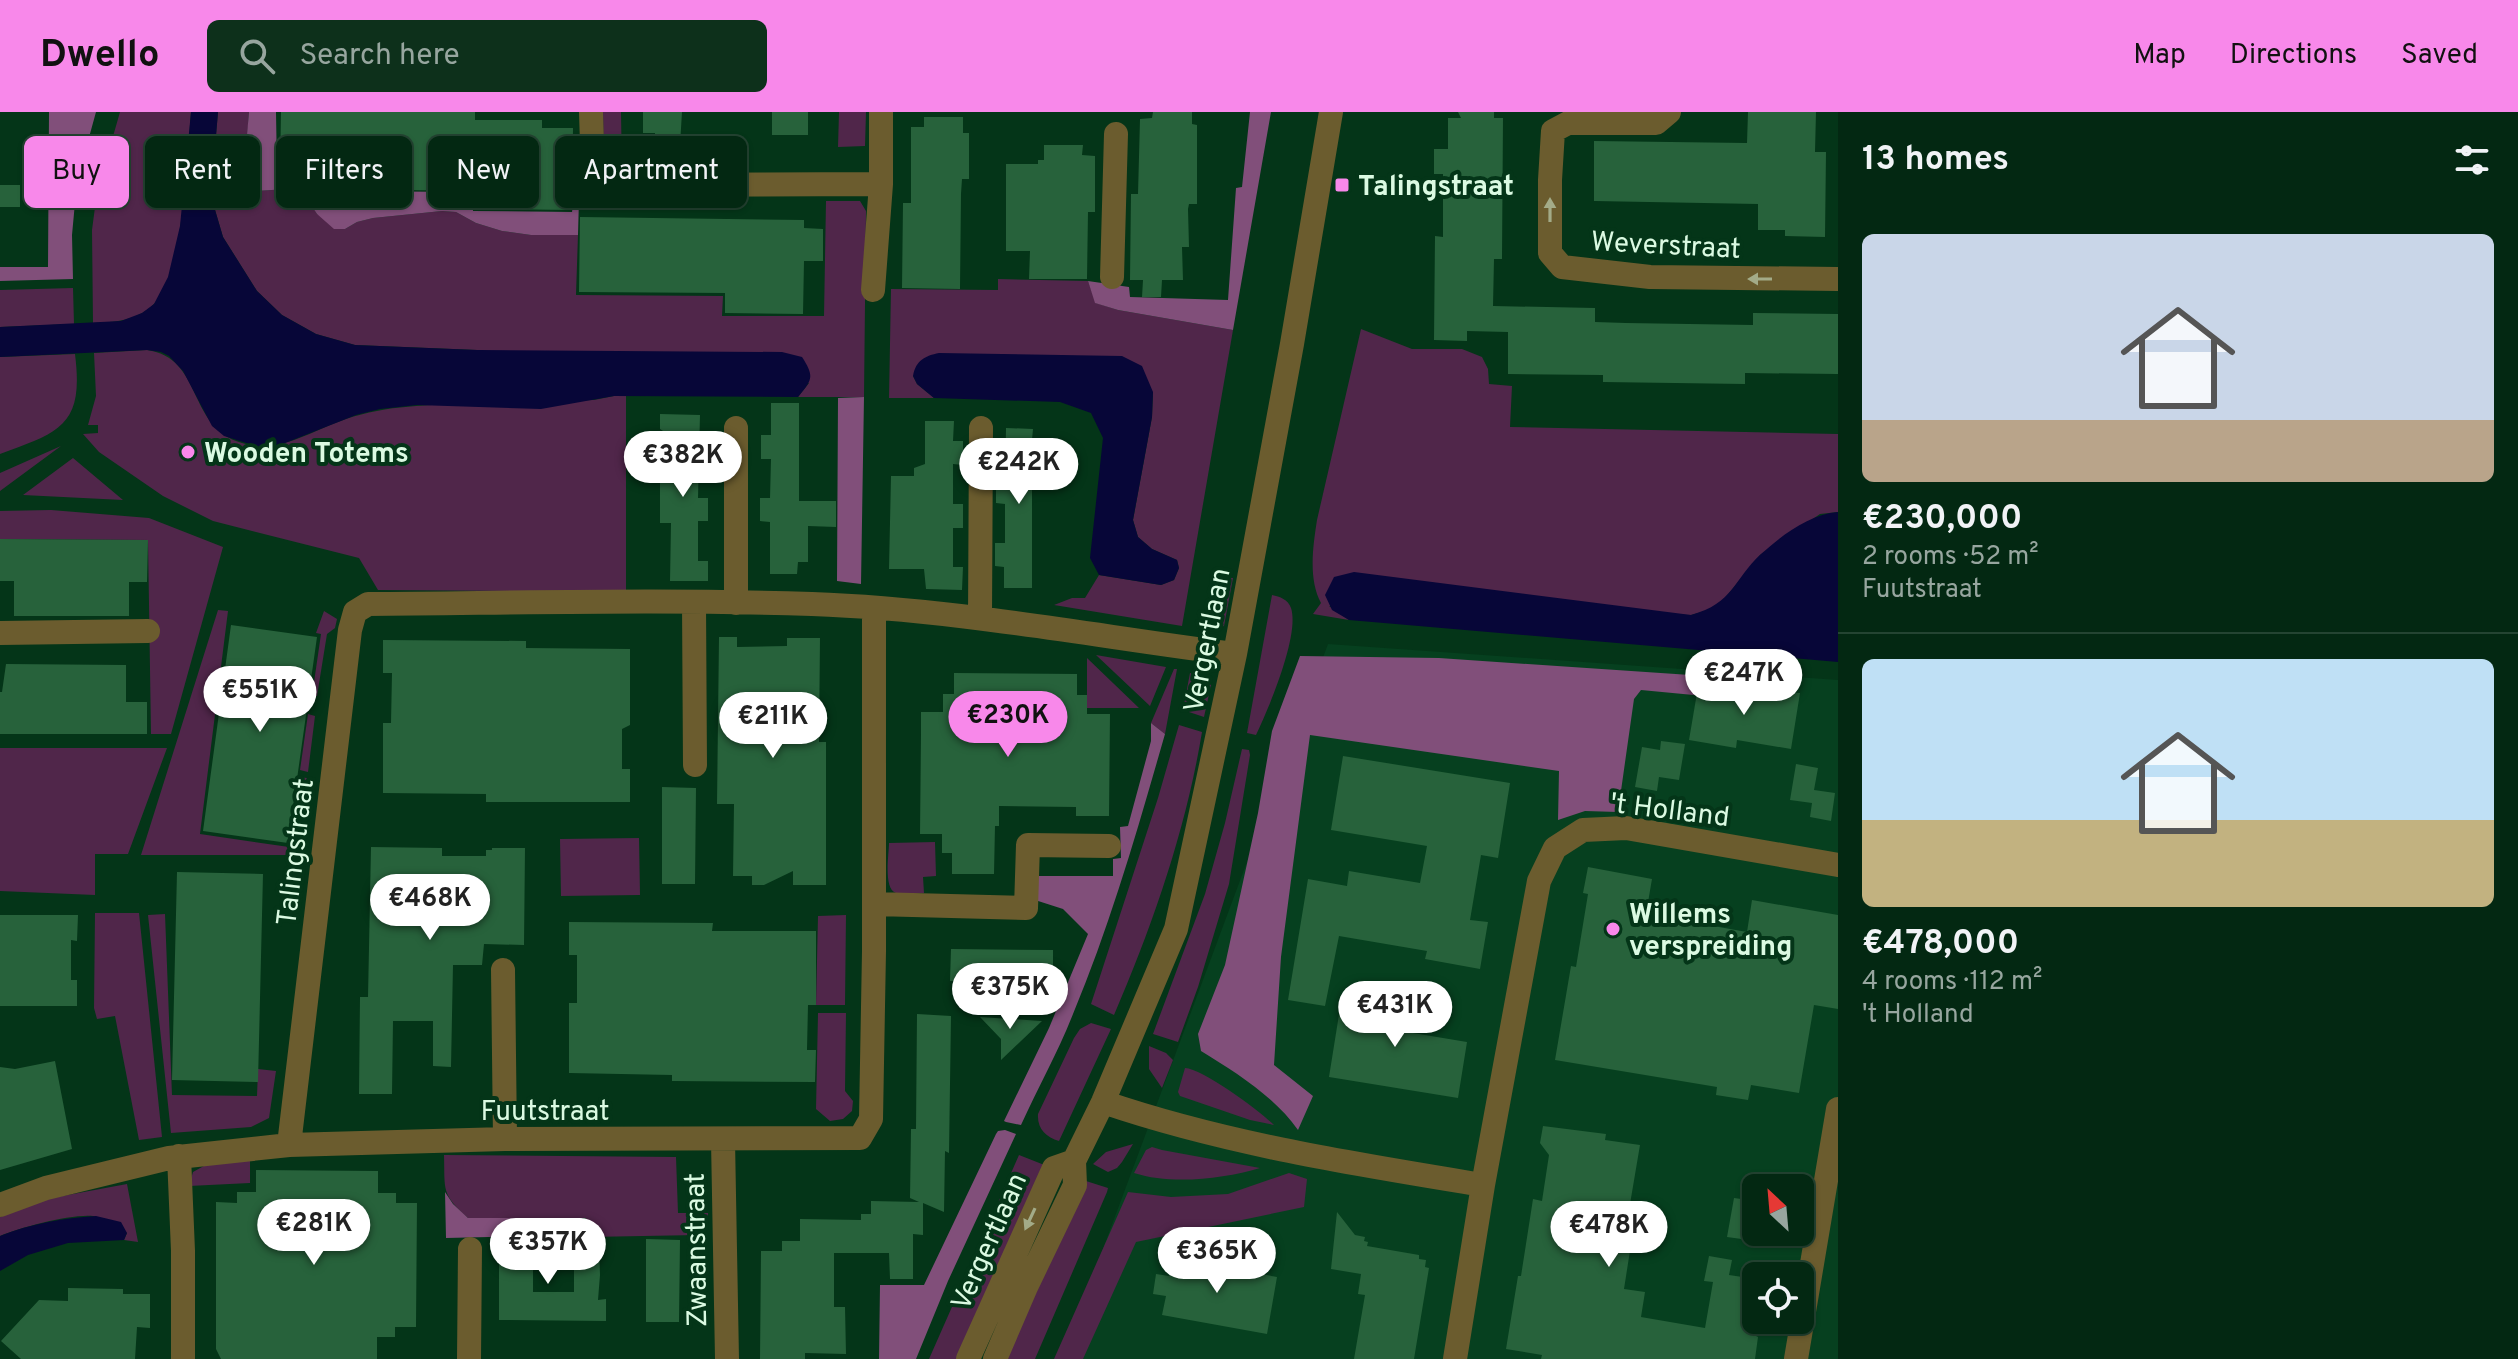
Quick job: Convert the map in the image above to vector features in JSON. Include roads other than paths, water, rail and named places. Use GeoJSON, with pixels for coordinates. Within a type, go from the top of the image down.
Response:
{"type":"FeatureCollection","features":[{"type":"Feature","properties":{"kind":"street"},"geometry":{"type":"LineString","coordinates":[[591,112],[593,174],[605,185],[881,184]]}},
{"type":"Feature","properties":{"kind":"street"},"geometry":{"type":"LineString","coordinates":[[873,290],[881,184],[881,112]]}},
{"type":"Feature","properties":{"kind":"street","name":"Vergertlaan"},"geometry":{"type":"LineString","coordinates":[[995,1359],[1075,1185],[1074,1161],[1103,1102],[1176,929],[1235,654],[1331,112]]}},
{"type":"Feature","properties":{"kind":"street","name":"Weverstraat"},"geometry":{"type":"LineString","coordinates":[[1669,112],[1656,123],[1568,123],[1553,131],[1550,253],[1562,267],[1678,278],[1838,279]]}},
{"type":"Feature","properties":{"kind":"street"},"geometry":{"type":"LineString","coordinates":[[1112,277],[1116,134]]}},
{"type":"Feature","properties":{"kind":"street"},"geometry":{"type":"LineString","coordinates":[[736,428],[736,603]]}},
{"type":"Feature","properties":{"kind":"street"},"geometry":{"type":"LineString","coordinates":[[980,618],[981,428]]}},
{"type":"Feature","properties":{"kind":"street"},"geometry":{"type":"LineString","coordinates":[[694,603],[695,765]]}},
{"type":"Feature","properties":{"kind":"street","name":"Talingstraat"},"geometry":{"type":"LineString","coordinates":[[289,1145],[350,630],[355,612],[368,604],[814,604],[980,618],[1235,654]]}},
{"type":"Feature","properties":{"kind":"street","name":"Fuutstraat"},"geometry":{"type":"LineString","coordinates":[[0,1205],[46,1188],[179,1156],[289,1145],[505,1139],[860,1138],[871,1119],[874,609]]}},
{"type":"Feature","properties":{"kind":"street"},"geometry":{"type":"LineString","coordinates":[[0,633],[148,631]]}},
{"type":"Feature","properties":{"kind":"street","name":"'t Holland"},"geometry":{"type":"LineString","coordinates":[[1455,1359],[1483,1185],[1539,881],[1555,848],[1583,830],[1626,828],[1838,865]]}},
{"type":"Feature","properties":{"kind":"street"},"geometry":{"type":"LineString","coordinates":[[874,904],[1026,908],[1028,845],[1109,846]]}},
{"type":"Feature","properties":{"kind":"street"},"geometry":{"type":"LineString","coordinates":[[503,970],[505,1139]]}},
{"type":"Feature","properties":{"kind":"street"},"geometry":{"type":"LineString","coordinates":[[1103,1102],[1152,1119],[1310,1157],[1483,1185]]}},
{"type":"Feature","properties":{"kind":"street"},"geometry":{"type":"LineString","coordinates":[[1796,1359],[1838,1109]]}},
{"type":"Feature","properties":{"kind":"street","name":"Zwaanstraat"},"geometry":{"type":"LineString","coordinates":[[723,1140],[727,1359]]}},
{"type":"Feature","properties":{"kind":"street"},"geometry":{"type":"LineString","coordinates":[[179,1156],[183,1359]]}},
{"type":"Feature","properties":{"kind":"street","name":"Vergertlaan"},"geometry":{"type":"LineString","coordinates":[[968,1359],[1054,1168],[1074,1161]]}},
{"type":"Feature","properties":{"kind":"street"},"geometry":{"type":"LineString","coordinates":[[469,1359],[470,1249]]}},
{"type":"Feature","properties":{"kind":"place","name":"Talingstraat"},"geometry":{"type":"Point","coordinates":[1342,185]}},
{"type":"Feature","properties":{"kind":"place","name":"Wooden Totems"},"geometry":{"type":"Point","coordinates":[188,452]}},
{"type":"Feature","properties":{"kind":"place","name":"Willems verspreiding"},"geometry":{"type":"Point","coordinates":[1613,929]}}]}
